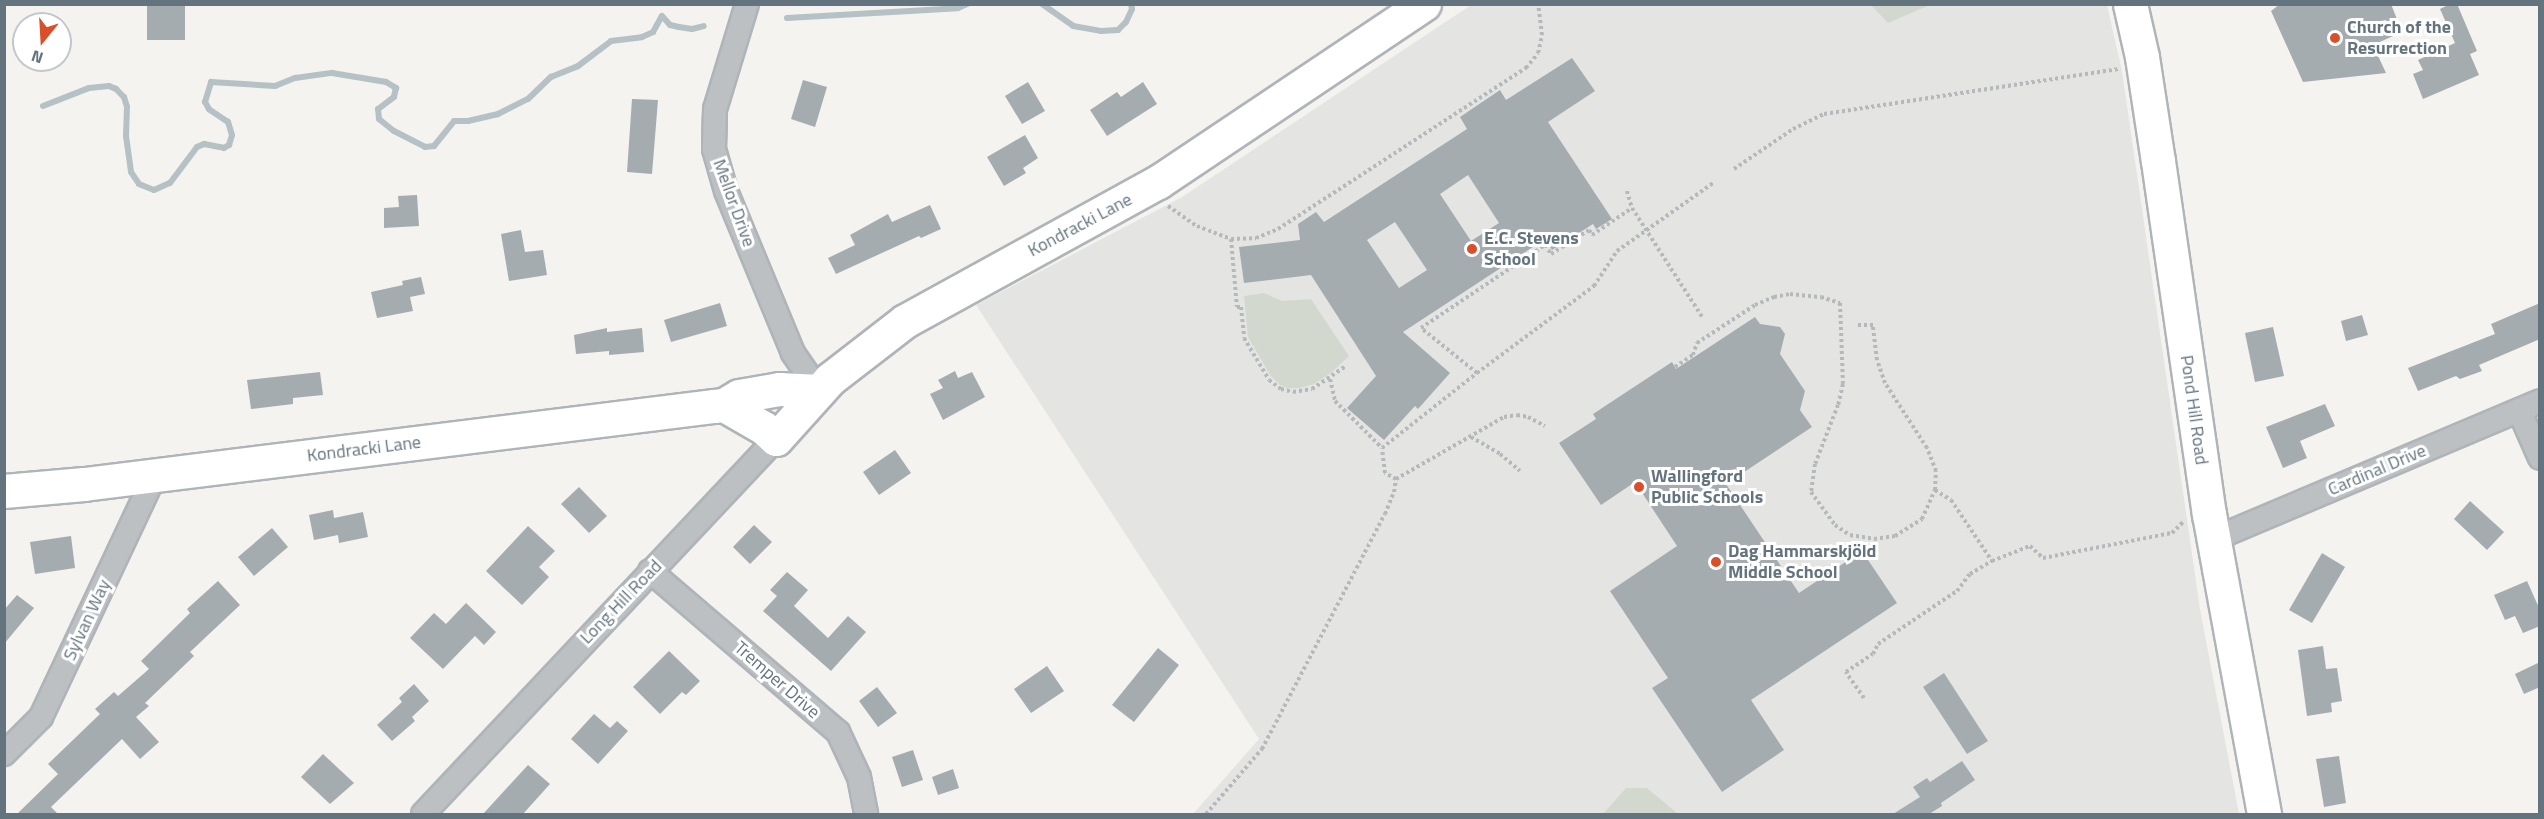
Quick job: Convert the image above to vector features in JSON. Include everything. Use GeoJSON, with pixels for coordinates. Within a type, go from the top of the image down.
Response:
{"type":"FeatureCollection","features":[{"type":"Feature","properties":{"kind":"main road","name":"Kondracki Lane"},"geometry":{"type":"LineString","coordinates":[[4,490],[155,475],[724,405],[739,396],[779,389],[819,391],[842,368],[905,321],[1166,177],[1424,4]]}},
{"type":"Feature","properties":{"kind":"main road","name":"Pond Hill Road"},"geometry":{"type":"LineString","coordinates":[[2130,4],[2145,80],[2214,539],[2264,814]]}},
{"type":"Feature","properties":{"kind":"main road","name":"Long Hill Road"},"geometry":{"type":"LineString","coordinates":[[776,439],[819,391]]}},
{"type":"Feature","properties":{"kind":"main road"},"geometry":{"type":"LineString","coordinates":[[724,405],[764,428],[776,439]]}},
{"type":"Feature","properties":{"kind":"street","name":"Mellor Drive"},"geometry":{"type":"LineString","coordinates":[[747,4],[715,110],[714,149],[726,191],[793,353],[819,391]]}},
{"type":"Feature","properties":{"kind":"street","name":"Cardinal Drive"},"geometry":{"type":"LineString","coordinates":[[2214,539],[2540,401]]}},
{"type":"Feature","properties":{"kind":"street"},"geometry":{"type":"LineString","coordinates":[[2518,410],[2540,458]]}},
{"type":"Feature","properties":{"kind":"street","name":"Long Hill Road"},"geometry":{"type":"LineString","coordinates":[[423,814],[776,439]]}},
{"type":"Feature","properties":{"kind":"street","name":"Sylvan Way"},"geometry":{"type":"LineString","coordinates":[[4,754],[41,717],[155,475]]}},
{"type":"Feature","properties":{"kind":"street","name":"Tremper Drive"},"geometry":{"type":"LineString","coordinates":[[650,571],[837,732],[859,777],[866,814]]}},
{"type":"Feature","properties":{"kind":"path"},"geometry":{"type":"LineString","coordinates":[[1163,203],[1197,226],[1231,239],[1256,238],[1278,229],[1526,68],[1538,53],[1542,35],[1538,4]]}},
{"type":"Feature","properties":{"kind":"path"},"geometry":{"type":"LineString","coordinates":[[1734,169],[1793,129],[1824,114],[2120,69]]}},
{"type":"Feature","properties":{"kind":"path"},"geometry":{"type":"LineString","coordinates":[[1382,448],[1477,373],[1594,286],[1617,251],[1713,183]]}},
{"type":"Feature","properties":{"kind":"path"},"geometry":{"type":"LineString","coordinates":[[1627,191],[1632,208],[1703,318]]}},
{"type":"Feature","properties":{"kind":"path"},"geometry":{"type":"LineString","coordinates":[[1477,373],[1422,328],[1545,245],[1551,254],[1589,230],[1592,235],[1632,208]]}},
{"type":"Feature","properties":{"kind":"path"},"geometry":{"type":"LineString","coordinates":[[1231,239],[1237,307],[1241,307],[1244,338],[1269,380],[1281,389],[1293,392],[1312,389],[1330,380],[1346,366]]}},
{"type":"Feature","properties":{"kind":"path"},"geometry":{"type":"LineString","coordinates":[[1675,367],[1693,355],[1697,343],[1755,305],[1774,297],[1790,294],[1821,297],[1840,303],[1844,384],[1815,464],[1811,492],[1835,525],[1850,535],[1874,540],[1895,536],[1922,519],[1935,490],[1936,471],[1927,448],[1885,383],[1877,360],[1873,325],[1858,325]]}},
{"type":"Feature","properties":{"kind":"path"},"geometry":{"type":"LineString","coordinates":[[1330,380],[1335,401],[1382,448],[1385,473],[1396,479]]}},
{"type":"Feature","properties":{"kind":"path"},"geometry":{"type":"LineString","coordinates":[[1396,479],[1504,417],[1517,415],[1545,426]]}},
{"type":"Feature","properties":{"kind":"path"},"geometry":{"type":"LineString","coordinates":[[1470,437],[1500,454],[1520,471]]}},
{"type":"Feature","properties":{"kind":"path"},"geometry":{"type":"LineString","coordinates":[[1206,814],[1262,749],[1385,514],[1394,492],[1396,479]]}},
{"type":"Feature","properties":{"kind":"path"},"geometry":{"type":"LineString","coordinates":[[1935,490],[1951,500],[1992,561]]}},
{"type":"Feature","properties":{"kind":"path"},"geometry":{"type":"LineString","coordinates":[[1864,698],[1846,672],[1873,654],[1878,644],[1957,591],[1970,574],[1992,561],[2030,546],[2043,558],[2161,536],[2181,527],[2186,519]]}},
{"type":"Feature","properties":{"kind":"shaded area","name":"Wallingford Public Schools"},"geometry":{"type":"Polygon","coordinates":[[[1471,5],[2107,5],[2122,71],[2200,609],[2239,814],[1193,814],[1259,739],[976,305],[1182,197],[1471,5]]]}},
{"type":"Feature","properties":{"kind":"shaded area"},"geometry":{"type":"Polygon","coordinates":[[[1871,5],[1930,5],[1888,23],[1871,5]]]}},
{"type":"Feature","properties":{"kind":"shaded area"},"geometry":{"type":"Polygon","coordinates":[[[1264,293],[1282,301],[1311,299],[1349,356],[1332,372],[1314,384],[1299,388],[1287,388],[1280,385],[1270,375],[1248,337],[1244,296],[1264,293]]]}},
{"type":"Feature","properties":{"kind":"shaded area"},"geometry":{"type":"Polygon","coordinates":[[[1626,788],[1647,788],[1678,814],[1603,814],[1626,788]]]}},
{"type":"Feature","properties":{"kind":"building"},"geometry":{"type":"Polygon","coordinates":[[[147,4],[185,4],[185,40],[147,40],[147,4]]]}},
{"type":"Feature","properties":{"kind":"building","name":"Church of the Resurrection"},"geometry":{"type":"Polygon","coordinates":[[[2280,4],[2391,4],[2402,32],[2373,45],[2386,73],[2303,82],[2271,11],[2280,4]]]}},
{"type":"Feature","properties":{"kind":"building"},"geometry":{"type":"Polygon","coordinates":[[[2450,4],[2457,4],[2477,51],[2470,54],[2479,75],[2423,99],[2413,74],[2423,70],[2418,60],[2455,43],[2440,9],[2450,4]]]}},
{"type":"Feature","properties":{"kind":"building","name":"E.C. Stevens School"},"geometry":{"type":"Polygon","coordinates":[[[1572,58],[1595,91],[1548,122],[1612,219],[1596,229],[1593,224],[1552,250],[1545,239],[1403,332],[1450,373],[1418,409],[1415,406],[1384,440],[1347,408],[1376,376],[1311,275],[1244,283],[1239,247],[1300,240],[1298,224],[1316,212],[1324,222],[1467,129],[1460,117],[1500,90],[1506,100],[1572,58]],[[1468,175],[1440,194],[1471,241],[1499,223],[1468,175]],[[1395,222],[1367,240],[1399,288],[1427,270],[1395,222]]]}},
{"type":"Feature","properties":{"kind":"building"},"geometry":{"type":"Polygon","coordinates":[[[803,80],[827,87],[815,127],[791,119],[803,80]]]}},
{"type":"Feature","properties":{"kind":"building"},"geometry":{"type":"Polygon","coordinates":[[[1028,82],[1045,111],[1022,124],[1005,96],[1028,82]]]}},
{"type":"Feature","properties":{"kind":"building"},"geometry":{"type":"Polygon","coordinates":[[[1143,82],[1157,104],[1107,136],[1090,110],[1117,92],[1121,97],[1143,82]]]}},
{"type":"Feature","properties":{"kind":"building"},"geometry":{"type":"Polygon","coordinates":[[[632,99],[658,100],[652,174],[627,172],[632,99]]]}},
{"type":"Feature","properties":{"kind":"building"},"geometry":{"type":"Polygon","coordinates":[[[1025,135],[1038,158],[1023,168],[1026,173],[1004,186],[987,157],[1025,135]]]}},
{"type":"Feature","properties":{"kind":"building"},"geometry":{"type":"Polygon","coordinates":[[[417,195],[419,226],[384,228],[384,208],[399,207],[398,196],[417,195]]]}},
{"type":"Feature","properties":{"kind":"building"},"geometry":{"type":"Polygon","coordinates":[[[930,205],[941,229],[921,238],[919,236],[836,274],[828,258],[855,245],[850,235],[888,214],[892,222],[930,205]]]}},
{"type":"Feature","properties":{"kind":"building"},"geometry":{"type":"Polygon","coordinates":[[[521,230],[525,252],[543,250],[547,275],[509,281],[501,234],[521,230]]]}},
{"type":"Feature","properties":{"kind":"building"},"geometry":{"type":"Polygon","coordinates":[[[421,277],[425,294],[410,297],[413,311],[377,318],[371,292],[403,285],[402,281],[421,277]]]}},
{"type":"Feature","properties":{"kind":"building"},"geometry":{"type":"Polygon","coordinates":[[[720,303],[727,326],[671,342],[664,320],[720,303]]]}},
{"type":"Feature","properties":{"kind":"building"},"geometry":{"type":"Polygon","coordinates":[[[2540,303],[2540,339],[2479,365],[2482,371],[2460,379],[2456,376],[2418,391],[2408,368],[2495,334],[2491,324],[2540,303]]]}},
{"type":"Feature","properties":{"kind":"building"},"geometry":{"type":"Polygon","coordinates":[[[2362,315],[2368,335],[2346,341],[2341,321],[2362,315]]]}},
{"type":"Feature","properties":{"kind":"building","name":"Dag Hammarskjöld Middle School"},"geometry":{"type":"Polygon","coordinates":[[[1755,317],[1760,324],[1780,327],[1785,334],[1780,354],[1805,391],[1800,410],[1812,427],[1726,484],[1799,593],[1862,551],[1897,603],[1751,700],[1784,750],[1722,792],[1652,688],[1668,678],[1610,591],[1677,546],[1635,482],[1601,505],[1559,443],[1596,419],[1593,414],[1672,362],[1676,369],[1755,317]]]}},
{"type":"Feature","properties":{"kind":"building"},"geometry":{"type":"Polygon","coordinates":[[[2273,327],[2284,376],[2255,382],[2245,333],[2273,327]]]}},
{"type":"Feature","properties":{"kind":"building"},"geometry":{"type":"Polygon","coordinates":[[[607,328],[607,332],[642,328],[644,352],[609,355],[609,351],[576,354],[574,335],[607,328]]]}},
{"type":"Feature","properties":{"kind":"building"},"geometry":{"type":"Polygon","coordinates":[[[955,371],[958,378],[972,372],[985,397],[943,420],[930,394],[943,388],[938,380],[955,371]]]}},
{"type":"Feature","properties":{"kind":"building"},"geometry":{"type":"Polygon","coordinates":[[[320,372],[323,395],[293,398],[293,404],[251,409],[247,380],[320,372]]]}},
{"type":"Feature","properties":{"kind":"building"},"geometry":{"type":"Polygon","coordinates":[[[2325,404],[2335,426],[2300,441],[2307,458],[2283,468],[2266,427],[2325,404]]]}},
{"type":"Feature","properties":{"kind":"building"},"geometry":{"type":"Polygon","coordinates":[[[895,450],[911,473],[879,495],[863,472],[895,450]]]}},
{"type":"Feature","properties":{"kind":"building"},"geometry":{"type":"Polygon","coordinates":[[[579,487],[607,516],[589,533],[561,504],[579,487]]]}},
{"type":"Feature","properties":{"kind":"building"},"geometry":{"type":"Polygon","coordinates":[[[2470,501],[2504,532],[2487,550],[2454,519],[2470,501]]]}},
{"type":"Feature","properties":{"kind":"building"},"geometry":{"type":"Polygon","coordinates":[[[333,510],[334,518],[363,512],[368,537],[339,543],[338,535],[314,540],[309,515],[333,510]]]}},
{"type":"Feature","properties":{"kind":"building"},"geometry":{"type":"Polygon","coordinates":[[[754,525],[772,542],[750,564],[733,547],[754,525]]]}},
{"type":"Feature","properties":{"kind":"building"},"geometry":{"type":"Polygon","coordinates":[[[528,526],[555,551],[539,567],[549,577],[522,605],[486,571],[528,526]]]}},
{"type":"Feature","properties":{"kind":"building"},"geometry":{"type":"Polygon","coordinates":[[[272,528],[288,547],[254,576],[238,557],[272,528]]]}},
{"type":"Feature","properties":{"kind":"building"},"geometry":{"type":"Polygon","coordinates":[[[71,536],[75,568],[35,574],[30,542],[71,536]]]}},
{"type":"Feature","properties":{"kind":"building"},"geometry":{"type":"Polygon","coordinates":[[[2322,553],[2345,567],[2312,623],[2289,610],[2322,553]]]}},
{"type":"Feature","properties":{"kind":"building"},"geometry":{"type":"Polygon","coordinates":[[[787,572],[808,590],[794,606],[828,638],[848,616],[866,632],[831,671],[763,611],[777,596],[770,590],[787,572]]]}},
{"type":"Feature","properties":{"kind":"building"},"geometry":{"type":"Polygon","coordinates":[[[218,581],[240,605],[190,652],[194,656],[145,703],[149,706],[136,717],[159,742],[140,759],[122,739],[51,807],[58,814],[17,814],[58,774],[48,764],[100,714],[95,709],[114,692],[118,696],[149,669],[141,661],[190,613],[187,609],[218,581]]]}},
{"type":"Feature","properties":{"kind":"building"},"geometry":{"type":"Polygon","coordinates":[[[2527,581],[2540,610],[2540,626],[2523,633],[2515,616],[2505,620],[2494,595],[2527,581]]]}},
{"type":"Feature","properties":{"kind":"building"},"geometry":{"type":"Polygon","coordinates":[[[17,595],[34,608],[4,644],[4,610],[17,595]]]}},
{"type":"Feature","properties":{"kind":"building"},"geometry":{"type":"Polygon","coordinates":[[[466,603],[496,632],[484,645],[475,636],[443,669],[410,638],[434,613],[446,624],[466,603]]]}},
{"type":"Feature","properties":{"kind":"building"},"geometry":{"type":"Polygon","coordinates":[[[2323,646],[2326,669],[2337,668],[2342,701],[2331,703],[2332,712],[2307,716],[2298,650],[2323,646]]]}},
{"type":"Feature","properties":{"kind":"building"},"geometry":{"type":"Polygon","coordinates":[[[1158,648],[1179,665],[1134,722],[1112,705],[1158,648]]]}},
{"type":"Feature","properties":{"kind":"building"},"geometry":{"type":"Polygon","coordinates":[[[669,651],[700,681],[686,695],[682,692],[660,714],[633,687],[669,651]]]}},
{"type":"Feature","properties":{"kind":"building"},"geometry":{"type":"Polygon","coordinates":[[[2540,662],[2540,687],[2524,694],[2515,674],[2540,662]]]}},
{"type":"Feature","properties":{"kind":"building"},"geometry":{"type":"Polygon","coordinates":[[[1047,666],[1064,691],[1031,713],[1014,689],[1047,666]]]}},
{"type":"Feature","properties":{"kind":"building"},"geometry":{"type":"Polygon","coordinates":[[[1944,673],[1988,741],[1967,754],[1923,687],[1944,673]]]}},
{"type":"Feature","properties":{"kind":"building"},"geometry":{"type":"Polygon","coordinates":[[[414,684],[429,701],[412,717],[415,721],[392,741],[377,725],[402,702],[399,698],[414,684]]]}},
{"type":"Feature","properties":{"kind":"building"},"geometry":{"type":"Polygon","coordinates":[[[877,687],[897,713],[878,727],[859,701],[877,687]]]}},
{"type":"Feature","properties":{"kind":"building"},"geometry":{"type":"Polygon","coordinates":[[[594,714],[610,728],[617,721],[628,731],[598,764],[571,739],[594,714]]]}},
{"type":"Feature","properties":{"kind":"building"},"geometry":{"type":"Polygon","coordinates":[[[913,750],[923,780],[902,787],[892,757],[913,750]]]}},
{"type":"Feature","properties":{"kind":"building"},"geometry":{"type":"Polygon","coordinates":[[[323,754],[354,783],[330,804],[301,777],[323,754]]]}},
{"type":"Feature","properties":{"kind":"building"},"geometry":{"type":"Polygon","coordinates":[[[2339,756],[2346,803],[2324,807],[2316,759],[2339,756]]]}},
{"type":"Feature","properties":{"kind":"building"},"geometry":{"type":"Polygon","coordinates":[[[1962,761],[1975,780],[1941,803],[1942,806],[1929,814],[1893,814],[1920,797],[1913,787],[1927,778],[1930,782],[1962,761]]]}},
{"type":"Feature","properties":{"kind":"building"},"geometry":{"type":"Polygon","coordinates":[[[528,765],[550,784],[523,814],[483,814],[528,765]]]}},
{"type":"Feature","properties":{"kind":"building"},"geometry":{"type":"Polygon","coordinates":[[[953,769],[959,788],[938,795],[932,777],[953,769]]]}},
{"type":"Feature","properties":{"kind":"waterway"},"geometry":{"type":"LineString","coordinates":[[787,18],[958,8],[967,4]]}},
{"type":"Feature","properties":{"kind":"waterway"},"geometry":{"type":"LineString","coordinates":[[1042,4],[1073,26],[1101,31],[1118,30],[1126,22],[1132,9],[1131,4]]}},
{"type":"Feature","properties":{"kind":"waterway"},"geometry":{"type":"LineString","coordinates":[[43,106],[89,88],[109,86],[116,89],[124,97],[127,107],[126,136],[131,172],[139,184],[154,190],[170,183],[197,147],[204,144],[224,148],[229,145],[232,135],[228,122],[209,109],[205,102],[211,82],[275,86],[295,78],[332,73],[386,82],[396,88],[394,97],[378,109],[379,119],[394,131],[425,147],[434,146],[454,121],[468,121],[498,114],[528,99],[551,77],[578,66],[611,41],[642,37],[653,32],[662,16],[670,25],[692,29],[704,26]]}},
{"type":"Feature","properties":{"kind":"place","name":"Church of the Resurrection"},"geometry":{"type":"Point","coordinates":[2335,38]}},
{"type":"Feature","properties":{"kind":"place","name":"E.C. Stevens School"},"geometry":{"type":"Point","coordinates":[1472,249]}},
{"type":"Feature","properties":{"kind":"place","name":"Wallingford Public Schools"},"geometry":{"type":"Point","coordinates":[1639,487]}},
{"type":"Feature","properties":{"kind":"place","name":"Dag Hammarskjöld Middle School"},"geometry":{"type":"Point","coordinates":[1716,562]}}]}
